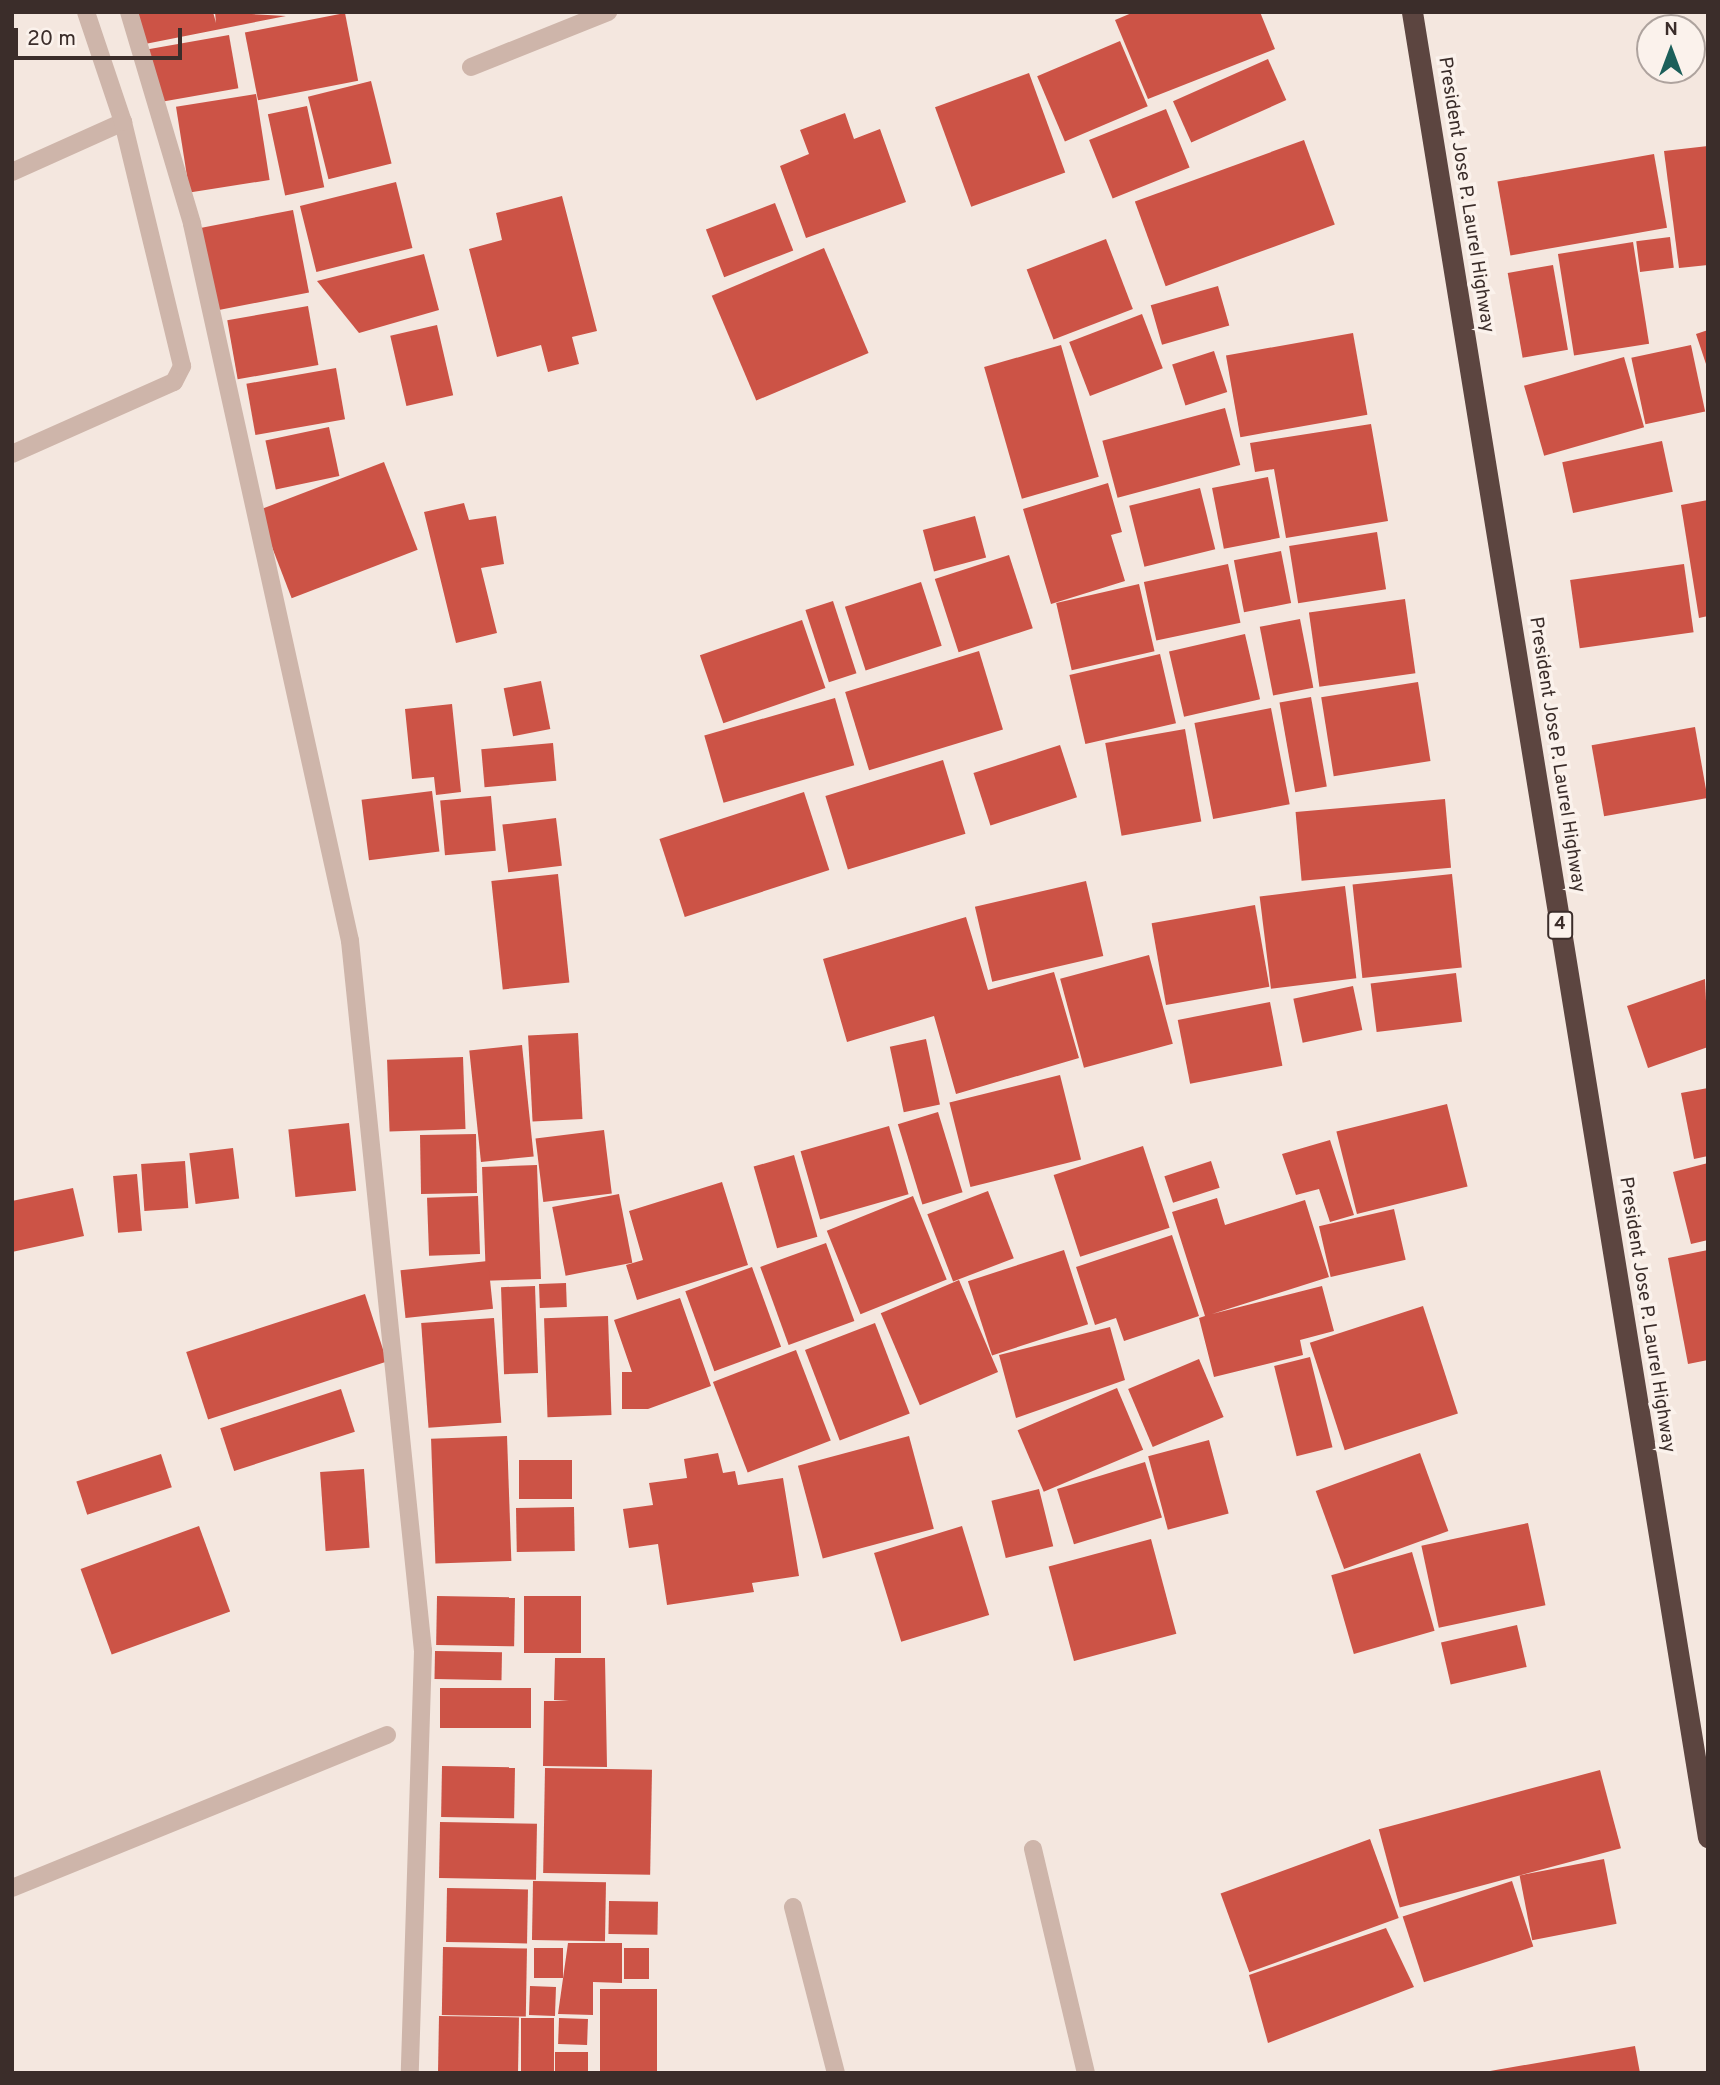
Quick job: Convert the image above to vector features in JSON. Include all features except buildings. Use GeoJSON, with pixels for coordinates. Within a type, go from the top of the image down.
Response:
{"type":"FeatureCollection","features":[{"type":"Feature","properties":{"kind":"highway","name":"President Jose P. Laurel Highway"},"geometry":{"type":"LineString","coordinates":[[1412,12],[1708,1837]]}},
{"type":"Feature","properties":{"kind":"street"},"geometry":{"type":"LineString","coordinates":[[12,454],[174,382],[182,366],[123,122],[86,12]]}},
{"type":"Feature","properties":{"kind":"street"},"geometry":{"type":"LineString","coordinates":[[129,12],[192,224],[350,941],[423,1651],[410,2073]]}},
{"type":"Feature","properties":{"kind":"street"},"geometry":{"type":"LineString","coordinates":[[471,67],[607,12]]}},
{"type":"Feature","properties":{"kind":"street"},"geometry":{"type":"LineString","coordinates":[[12,172],[123,122]]}},
{"type":"Feature","properties":{"kind":"street"},"geometry":{"type":"LineString","coordinates":[[12,1888],[387,1735]]}},
{"type":"Feature","properties":{"kind":"street"},"geometry":{"type":"LineString","coordinates":[[1033,1849],[1086,2073]]}},
{"type":"Feature","properties":{"kind":"street"},"geometry":{"type":"LineString","coordinates":[[793,1906],[836,2073]]}}]}
